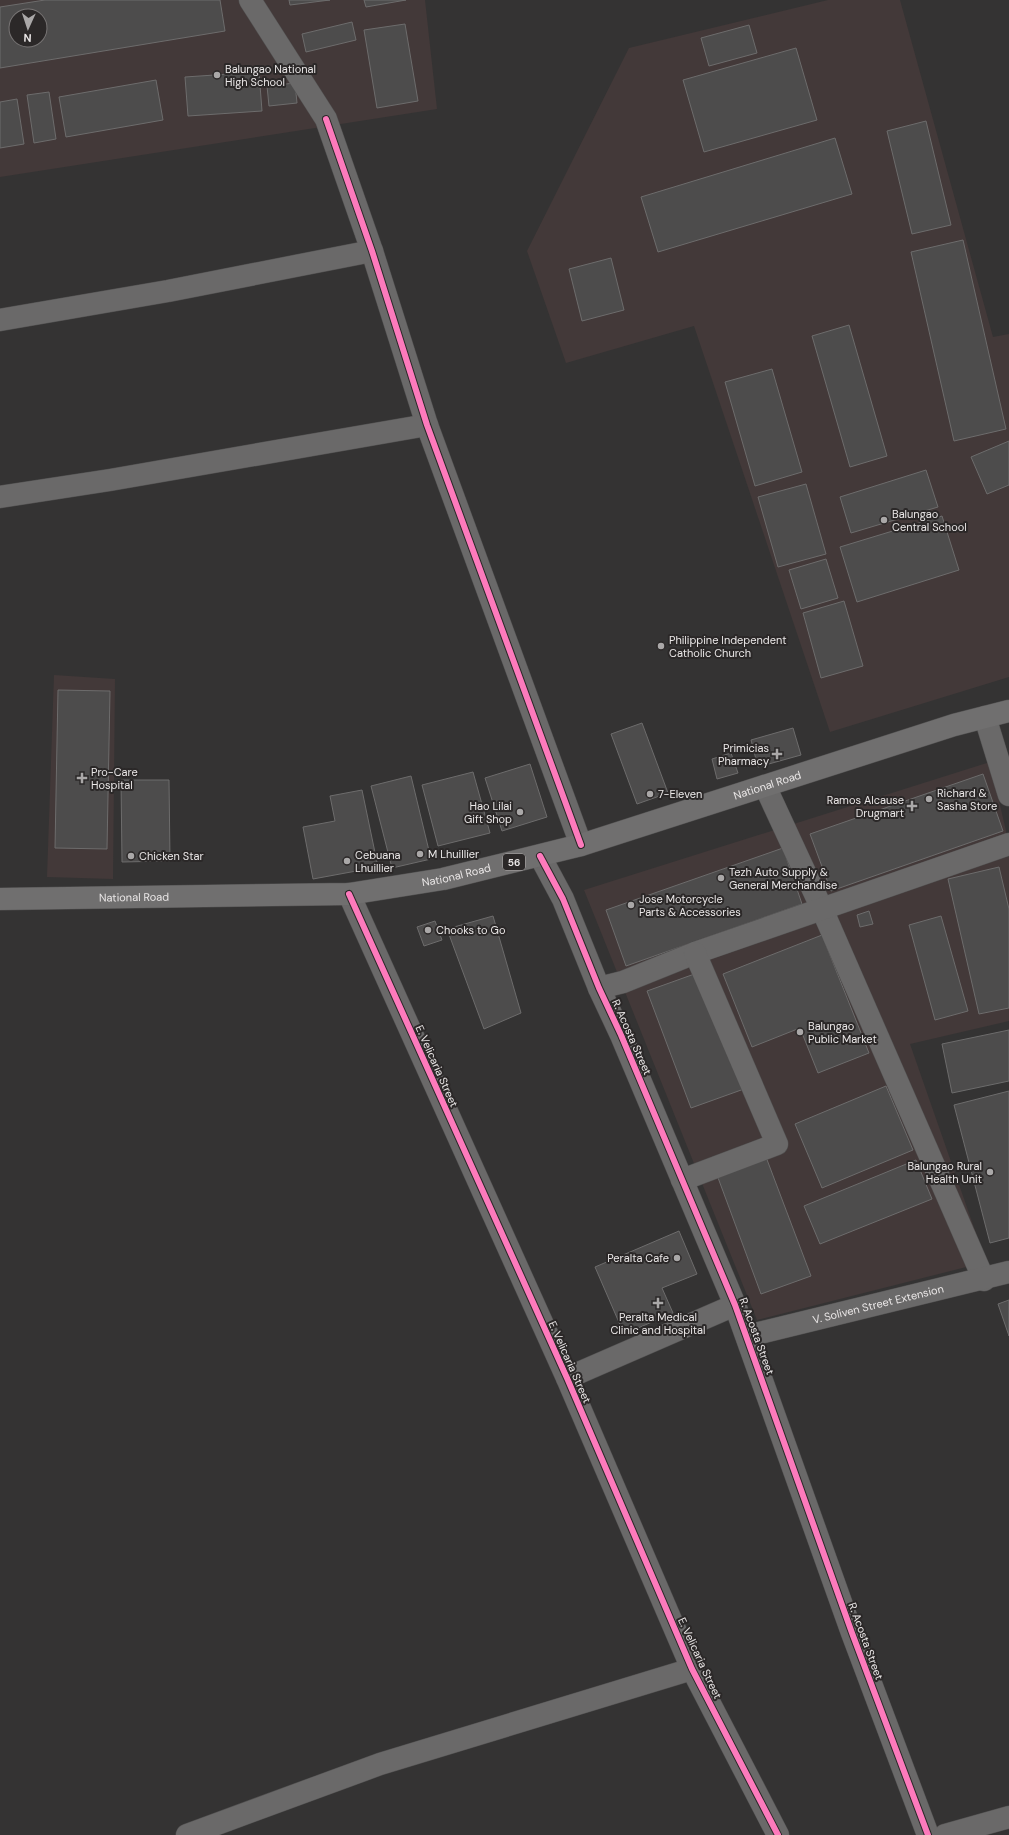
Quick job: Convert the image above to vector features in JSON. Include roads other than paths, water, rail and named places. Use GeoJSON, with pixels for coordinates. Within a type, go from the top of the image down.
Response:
{"type":"FeatureCollection","features":[{"type":"Feature","properties":{"kind":"highway","name":"National Road"},"geometry":{"type":"LineString","coordinates":[[0,899],[349,894],[443,879],[581,845],[954,725],[985,718],[1009,710]]}},
{"type":"Feature","properties":{"kind":"street"},"geometry":{"type":"LineString","coordinates":[[250,0],[326,119],[372,251],[427,425],[581,845]]}},
{"type":"Feature","properties":{"kind":"street"},"geometry":{"type":"LineString","coordinates":[[0,320],[168,291],[372,251]]}},
{"type":"Feature","properties":{"kind":"street"},"geometry":{"type":"LineString","coordinates":[[0,497],[110,480],[427,425]]}},
{"type":"Feature","properties":{"kind":"street"},"geometry":{"type":"LineString","coordinates":[[985,718],[1009,795]]}},
{"type":"Feature","properties":{"kind":"street"},"geometry":{"type":"LineString","coordinates":[[766,786],[822,909],[984,1280]]}},
{"type":"Feature","properties":{"kind":"street"},"geometry":{"type":"LineString","coordinates":[[599,988],[623,982],[695,953],[1009,844]]}},
{"type":"Feature","properties":{"kind":"street","name":"R. Acosta Street"},"geometry":{"type":"LineString","coordinates":[[540,856],[563,899],[599,988],[735,1305],[852,1633],[928,1835]]}},
{"type":"Feature","properties":{"kind":"street","name":"E. Velicaria Street"},"geometry":{"type":"LineString","coordinates":[[349,894],[567,1378],[692,1669],[778,1835]]}},
{"type":"Feature","properties":{"kind":"street"},"geometry":{"type":"LineString","coordinates":[[682,1180],[777,1144],[695,953]]}},
{"type":"Feature","properties":{"kind":"street","name":"V. Soliven Street Extension"},"geometry":{"type":"LineString","coordinates":[[747,1336],[984,1280],[1009,1272]]}},
{"type":"Feature","properties":{"kind":"street"},"geometry":{"type":"LineString","coordinates":[[567,1378],[735,1305]]}},
{"type":"Feature","properties":{"kind":"street"},"geometry":{"type":"LineString","coordinates":[[187,1835],[380,1764],[692,1669]]}},
{"type":"Feature","properties":{"kind":"street"},"geometry":{"type":"LineString","coordinates":[[945,1835],[1009,1817]]}},
{"type":"Feature","properties":{"kind":"place","name":"Balungao National High School"},"geometry":{"type":"Point","coordinates":[217,75]}},
{"type":"Feature","properties":{"kind":"place","name":"Balungao Central School"},"geometry":{"type":"Point","coordinates":[884,520]}},
{"type":"Feature","properties":{"kind":"place","name":"Philippine Independent Catholic Church"},"geometry":{"type":"Point","coordinates":[661,646]}},
{"type":"Feature","properties":{"kind":"place","name":"Primicias Pharmacy"},"geometry":{"type":"Point","coordinates":[777,754]}},
{"type":"Feature","properties":{"kind":"place","name":"Pro-Care Hospital"},"geometry":{"type":"Point","coordinates":[82,778]}},
{"type":"Feature","properties":{"kind":"place","name":"7-Eleven"},"geometry":{"type":"Point","coordinates":[650,794]}},
{"type":"Feature","properties":{"kind":"place","name":"Richard & Sasha Store"},"geometry":{"type":"Point","coordinates":[929,799]}},
{"type":"Feature","properties":{"kind":"place","name":"Ramos Alcause Drugmart"},"geometry":{"type":"Point","coordinates":[912,806]}},
{"type":"Feature","properties":{"kind":"place","name":"Hao Lilai Gift Shop"},"geometry":{"type":"Point","coordinates":[520,812]}},
{"type":"Feature","properties":{"kind":"place","name":"M Lhuillier"},"geometry":{"type":"Point","coordinates":[420,854]}},
{"type":"Feature","properties":{"kind":"place","name":"Chicken Star"},"geometry":{"type":"Point","coordinates":[131,856]}},
{"type":"Feature","properties":{"kind":"place","name":"Cebuana Lhuillier"},"geometry":{"type":"Point","coordinates":[347,861]}},
{"type":"Feature","properties":{"kind":"place","name":"Tezh Auto Supply & General Merchandise"},"geometry":{"type":"Point","coordinates":[721,878]}},
{"type":"Feature","properties":{"kind":"place","name":"Jose Motorcycle Parts & Accessories"},"geometry":{"type":"Point","coordinates":[631,905]}},
{"type":"Feature","properties":{"kind":"place","name":"Chooks to Go"},"geometry":{"type":"Point","coordinates":[428,930]}},
{"type":"Feature","properties":{"kind":"place","name":"Balungao Public Market"},"geometry":{"type":"Point","coordinates":[800,1032]}},
{"type":"Feature","properties":{"kind":"place","name":"Balungao Rural Health Unit"},"geometry":{"type":"Point","coordinates":[990,1172]}},
{"type":"Feature","properties":{"kind":"place","name":"Peralta Cafe"},"geometry":{"type":"Point","coordinates":[677,1258]}},
{"type":"Feature","properties":{"kind":"place","name":"Peralta Medical Clinic and Hospital"},"geometry":{"type":"Point","coordinates":[658,1303]}}]}
